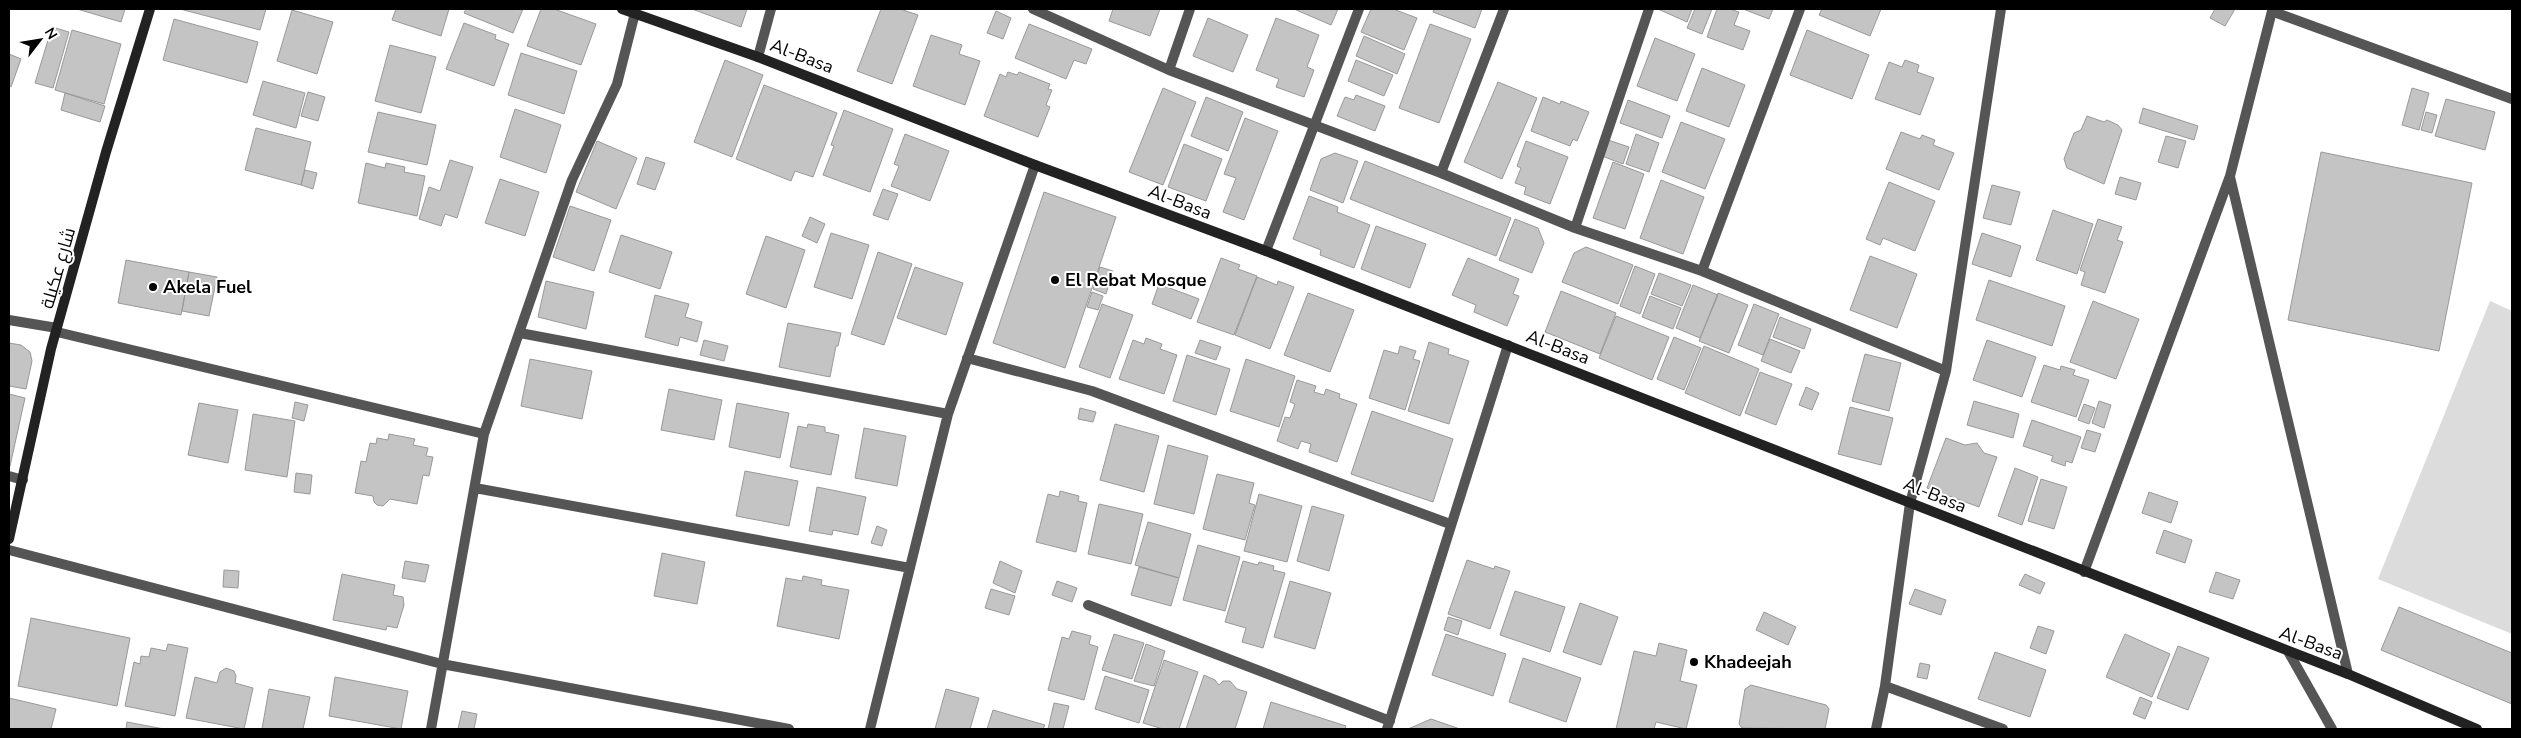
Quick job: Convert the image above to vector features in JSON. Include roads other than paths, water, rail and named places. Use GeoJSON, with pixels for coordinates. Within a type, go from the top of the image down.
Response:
{"type":"FeatureCollection","features":[{"type":"Feature","properties":{"kind":"street","name":"شارع عكيلة"},"geometry":{"type":"LineString","coordinates":[[9,539],[57,330],[106,152],[150,9]]}},
{"type":"Feature","properties":{"kind":"street","name":"Al-Basa"},"geometry":{"type":"LineString","coordinates":[[622,9],[758,57],[1035,165],[1266,251],[2289,653],[2348,674],[2477,729]]}},
{"type":"Feature","properties":{"kind":"street"},"geometry":{"type":"LineString","coordinates":[[758,57],[771,9]]}},
{"type":"Feature","properties":{"kind":"street"},"geometry":{"type":"LineString","coordinates":[[1033,9],[1170,70],[1441,173],[1575,228],[1702,271],[1946,371]]}},
{"type":"Feature","properties":{"kind":"street"},"geometry":{"type":"LineString","coordinates":[[1170,70],[1190,9]]}},
{"type":"Feature","properties":{"kind":"street"},"geometry":{"type":"LineString","coordinates":[[1266,251],[1359,9]]}},
{"type":"Feature","properties":{"kind":"street"},"geometry":{"type":"LineString","coordinates":[[1441,173],[1504,9]]}},
{"type":"Feature","properties":{"kind":"street"},"geometry":{"type":"LineString","coordinates":[[1575,228],[1649,9]]}},
{"type":"Feature","properties":{"kind":"street"},"geometry":{"type":"LineString","coordinates":[[1702,271],[1800,9]]}},
{"type":"Feature","properties":{"kind":"street"},"geometry":{"type":"LineString","coordinates":[[1876,729],[1885,686],[1910,503],[1946,371],[2001,9]]}},
{"type":"Feature","properties":{"kind":"street"},"geometry":{"type":"LineString","coordinates":[[2084,572],[2230,176],[2272,10],[2512,99]]}},
{"type":"Feature","properties":{"kind":"street"},"geometry":{"type":"LineString","coordinates":[[431,729],[484,434],[572,180],[617,84],[635,13]]}},
{"type":"Feature","properties":{"kind":"street"},"geometry":{"type":"LineString","coordinates":[[870,729],[948,414],[1035,165]]}},
{"type":"Feature","properties":{"kind":"street"},"geometry":{"type":"LineString","coordinates":[[2230,176],[2348,674]]}},
{"type":"Feature","properties":{"kind":"street"},"geometry":{"type":"LineString","coordinates":[[9,320],[484,434]]}},
{"type":"Feature","properties":{"kind":"street"},"geometry":{"type":"LineString","coordinates":[[520,333],[948,414]]}},
{"type":"Feature","properties":{"kind":"street"},"geometry":{"type":"LineString","coordinates":[[1088,605],[1388,725],[1508,345]]}},
{"type":"Feature","properties":{"kind":"street"},"geometry":{"type":"LineString","coordinates":[[967,358],[1092,391],[1450,524]]}},
{"type":"Feature","properties":{"kind":"street"},"geometry":{"type":"LineString","coordinates":[[9,476],[23,480]]}},
{"type":"Feature","properties":{"kind":"street"},"geometry":{"type":"LineString","coordinates":[[475,488],[910,568]]}},
{"type":"Feature","properties":{"kind":"street"},"geometry":{"type":"LineString","coordinates":[[9,550],[442,664],[789,729]]}},
{"type":"Feature","properties":{"kind":"street"},"geometry":{"type":"LineString","coordinates":[[2289,653],[2332,729]]}},
{"type":"Feature","properties":{"kind":"street"},"geometry":{"type":"LineString","coordinates":[[1885,686],[2003,729]]}},
{"type":"Feature","properties":{"kind":"place","name":"El Rebat Mosque"},"geometry":{"type":"Point","coordinates":[1055,280]}},
{"type":"Feature","properties":{"kind":"place","name":"Akela Fuel"},"geometry":{"type":"Point","coordinates":[153,287]}},
{"type":"Feature","properties":{"kind":"place","name":"Khadeejah"},"geometry":{"type":"Point","coordinates":[1694,662]}}]}
